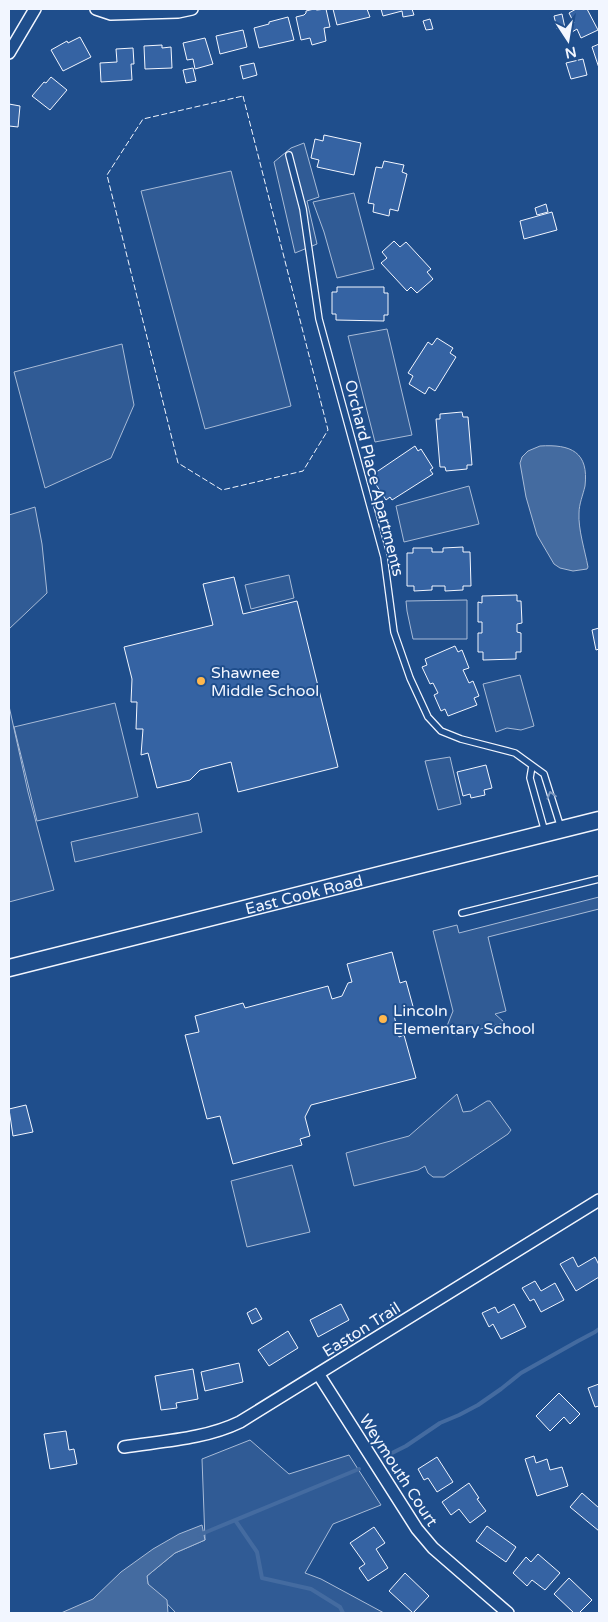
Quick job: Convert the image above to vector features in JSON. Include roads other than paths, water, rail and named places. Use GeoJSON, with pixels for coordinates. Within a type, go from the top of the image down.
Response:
{"type":"FeatureCollection","features":[{"type":"Feature","properties":{"kind":"main road","name":"East Cook Road"},"geometry":{"type":"LineString","coordinates":[[9,968],[599,820]]}},
{"type":"Feature","properties":{"kind":"street"},"geometry":{"type":"LineString","coordinates":[[9,53],[35,9]]}},
{"type":"Feature","properties":{"kind":"street"},"geometry":{"type":"LineString","coordinates":[[96,9],[111,14],[178,12],[192,9]]}},
{"type":"Feature","properties":{"kind":"street","name":"Easton Trail"},"geometry":{"type":"LineString","coordinates":[[124,1447],[206,1435],[224,1430],[240,1422],[319,1375],[599,1200]]}},
{"type":"Feature","properties":{"kind":"street","name":"Weymouth Court"},"geometry":{"type":"LineString","coordinates":[[319,1375],[417,1529],[433,1548],[508,1613]]}},
{"type":"Feature","properties":{"kind":"lane","name":"Orchard Place Apartments"},"geometry":{"type":"LineString","coordinates":[[289,155],[303,209],[319,319],[384,557],[394,632],[410,678],[428,717],[441,732],[515,752],[544,774],[561,830]]}},
{"type":"Feature","properties":{"kind":"lane"},"geometry":{"type":"LineString","coordinates":[[532,766],[530,778],[545,834]]}},
{"type":"Feature","properties":{"kind":"lane"},"geometry":{"type":"LineString","coordinates":[[462,913],[599,879]]}},
{"type":"Feature","properties":{"kind":"waterway"},"geometry":{"type":"LineString","coordinates":[[388,1455],[406,1446],[440,1423],[478,1405],[521,1373],[599,1329]]}},
{"type":"Feature","properties":{"kind":"waterway"},"geometry":{"type":"LineString","coordinates":[[199,1535],[359,1469]]}},
{"type":"Feature","properties":{"kind":"waterway"},"geometry":{"type":"LineString","coordinates":[[235,1520],[257,1552],[262,1578],[311,1589],[340,1607],[343,1613]]}},
{"type":"Feature","properties":{"kind":"place","name":"Shawnee Middle School"},"geometry":{"type":"Point","coordinates":[201,681]}},
{"type":"Feature","properties":{"kind":"place","name":"Lincoln Elementary School"},"geometry":{"type":"Point","coordinates":[383,1019]}}]}
